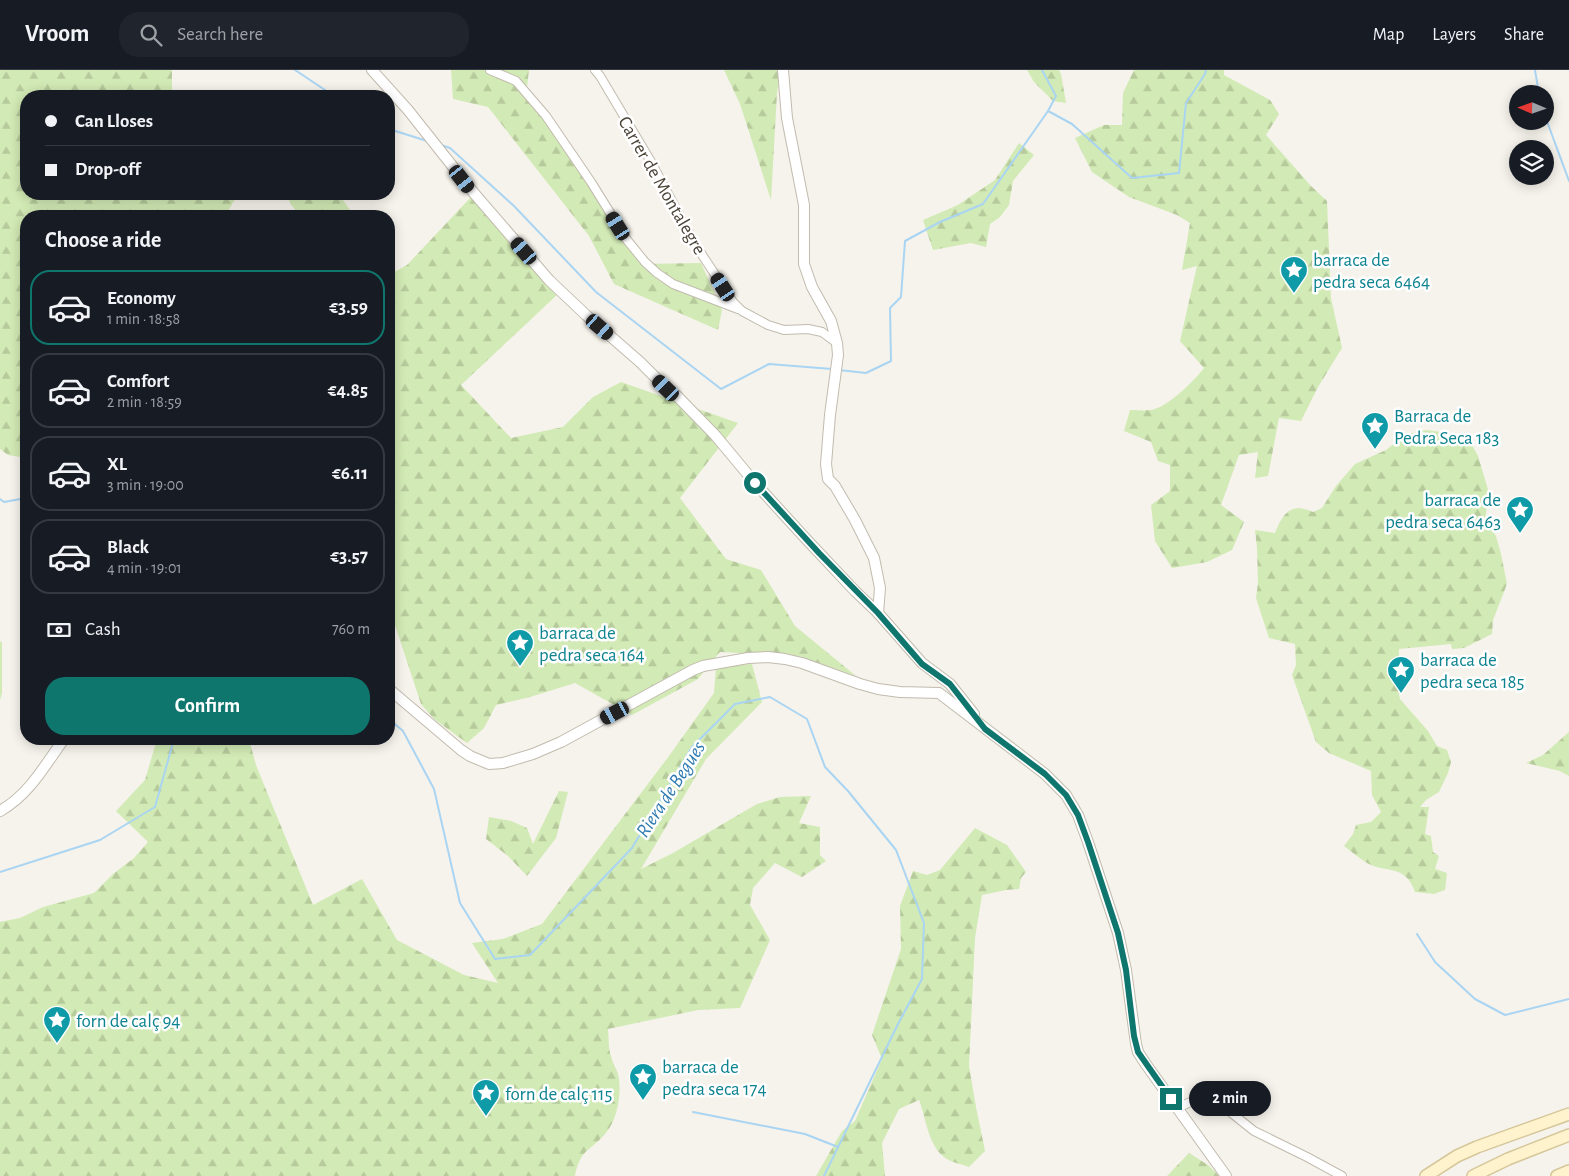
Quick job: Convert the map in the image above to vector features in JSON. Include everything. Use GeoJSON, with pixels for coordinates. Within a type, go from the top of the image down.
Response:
{"type":"FeatureCollection","features":[{"type":"Feature","properties":{"kind":"main road"},"geometry":{"type":"LineString","coordinates":[[1426,1176],[1457,1156],[1477,1147],[1569,1114]]}},
{"type":"Feature","properties":{"kind":"main road"},"geometry":{"type":"LineString","coordinates":[[1473,1176],[1508,1158],[1569,1135]]}},
{"type":"Feature","properties":{"kind":"main road"},"geometry":{"type":"LineString","coordinates":[[1557,1176],[1569,1171]]}},
{"type":"Feature","properties":{"kind":"street"},"geometry":{"type":"LineString","coordinates":[[490,70],[516,81],[546,116],[591,182],[627,240],[645,262],[673,284],[742,311]]}},
{"type":"Feature","properties":{"kind":"street","name":"Carrer de Montalegre"},"geometry":{"type":"LineString","coordinates":[[595,70],[650,160],[695,244],[733,302],[742,311],[775,328],[784,330],[808,329],[822,332],[837,343]]}},
{"type":"Feature","properties":{"kind":"street"},"geometry":{"type":"LineString","coordinates":[[783,70],[787,118],[804,205],[804,264],[812,287],[831,321],[837,343],[838,355],[826,464],[828,479],[835,486],[855,520],[874,558],[880,588],[878,613]]}},
{"type":"Feature","properties":{"kind":"street"},"geometry":{"type":"LineString","coordinates":[[374,71],[391,90]]}},
{"type":"Feature","properties":{"kind":"street"},"geometry":{"type":"LineString","coordinates":[[395,95],[473,192],[549,280],[666,388],[678,396],[715,434],[755,483],[855,591],[878,613],[922,664],[950,684],[985,729]]}},
{"type":"Feature","properties":{"kind":"street"},"geometry":{"type":"LineString","coordinates":[[395,694],[466,753],[489,764],[503,763],[548,748],[693,670],[703,666],[748,658],[768,657],[802,663],[878,689],[900,692],[939,693],[1052,780],[1066,795],[1078,815],[1123,950],[1134,1036],[1138,1052],[1226,1176]]}},
{"type":"Feature","properties":{"kind":"street"},"geometry":{"type":"LineString","coordinates":[[0,811],[12,804],[28,789],[60,745]]}},
{"type":"Feature","properties":{"kind":"street"},"geometry":{"type":"LineString","coordinates":[[1178,1108],[1194,1100],[1229,1111],[1254,1131],[1342,1176]]}},
{"type":"Feature","properties":{"kind":"green space"},"geometry":{"type":"Polygon","coordinates":[[[0,70],[172,70],[172,90],[20,90],[20,200],[234,200],[229,210],[20,210],[20,457],[8,455],[0,449],[0,70]]]}},
{"type":"Feature","properties":{"kind":"green space"},"geometry":{"type":"Polygon","coordinates":[[[451,70],[529,70],[527,87],[641,264],[701,263],[722,310],[718,330],[614,284],[589,236],[488,107],[453,99],[451,70]]]}},
{"type":"Feature","properties":{"kind":"green space"},"geometry":{"type":"Polygon","coordinates":[[[724,70],[781,70],[777,93],[771,200],[740,104],[724,70]]]}},
{"type":"Feature","properties":{"kind":"green space"},"geometry":{"type":"Polygon","coordinates":[[[1027,70],[1059,70],[1066,103],[1053,101],[1034,82],[1027,70]]]}},
{"type":"Feature","properties":{"kind":"green space"},"geometry":{"type":"Polygon","coordinates":[[[1134,70],[1224,70],[1224,75],[1270,100],[1279,114],[1266,135],[1311,186],[1327,201],[1331,298],[1342,348],[1318,387],[1301,421],[1279,418],[1268,476],[1255,478],[1258,452],[1239,455],[1221,505],[1244,522],[1232,550],[1207,562],[1172,568],[1155,541],[1151,505],[1170,491],[1170,465],[1158,461],[1151,442],[1124,431],[1130,410],[1158,408],[1187,386],[1204,368],[1180,341],[1197,266],[1182,270],[1190,223],[1177,215],[1129,197],[1092,172],[1075,138],[1104,125],[1122,125],[1123,93],[1134,70]]]}},
{"type":"Feature","properties":{"kind":"green space"},"geometry":{"type":"Polygon","coordinates":[[[1019,143],[1034,155],[1013,181],[1009,205],[1000,217],[990,224],[986,247],[971,243],[933,250],[923,220],[958,205],[995,180],[1019,143]]]}},
{"type":"Feature","properties":{"kind":"green space"},"geometry":{"type":"Polygon","coordinates":[[[471,197],[559,293],[461,385],[511,438],[563,427],[593,397],[621,382],[738,423],[680,498],[726,559],[761,570],[795,626],[856,676],[799,656],[720,652],[698,679],[632,715],[575,683],[496,705],[484,728],[467,743],[434,719],[421,704],[395,625],[395,272],[407,265],[471,197]]]}},
{"type":"Feature","properties":{"kind":"green space"},"geometry":{"type":"Polygon","coordinates":[[[289,200],[343,200],[350,210],[296,210],[289,200]]]}},
{"type":"Feature","properties":{"kind":"green space"},"geometry":{"type":"Polygon","coordinates":[[[1426,430],[1449,433],[1472,445],[1478,456],[1489,493],[1485,520],[1496,536],[1507,584],[1493,620],[1492,634],[1464,648],[1452,649],[1451,644],[1399,649],[1398,690],[1400,699],[1428,731],[1437,746],[1447,750],[1451,762],[1439,792],[1426,800],[1420,807],[1429,807],[1425,834],[1431,836],[1433,852],[1439,856],[1435,869],[1447,873],[1445,890],[1434,894],[1415,892],[1411,883],[1400,873],[1367,863],[1344,846],[1353,834],[1356,825],[1371,822],[1381,812],[1372,795],[1371,771],[1329,753],[1316,742],[1292,675],[1296,665],[1295,644],[1269,638],[1256,598],[1258,583],[1255,530],[1275,533],[1281,520],[1289,511],[1299,508],[1313,512],[1322,508],[1336,486],[1355,464],[1386,450],[1405,435],[1426,430]]]}},
{"type":"Feature","properties":{"kind":"green space"},"geometry":{"type":"Polygon","coordinates":[[[0,641],[2,643],[2,693],[0,700],[0,641]]]}},
{"type":"Feature","properties":{"kind":"green space"},"geometry":{"type":"Polygon","coordinates":[[[752,664],[762,702],[706,759],[641,869],[673,853],[757,804],[780,797],[811,796],[799,823],[820,827],[820,855],[826,861],[802,877],[775,863],[753,888],[750,905],[770,940],[740,1008],[698,1010],[608,1029],[610,1053],[619,1081],[617,1111],[603,1137],[580,1159],[575,1176],[0,1176],[0,922],[20,918],[43,907],[94,893],[113,874],[134,858],[148,842],[116,811],[145,780],[155,745],[251,745],[256,765],[313,905],[362,879],[397,940],[464,975],[498,983],[472,943],[503,939],[542,924],[669,756],[714,693],[716,666],[752,664]]]}},
{"type":"Feature","properties":{"kind":"green space"},"geometry":{"type":"Polygon","coordinates":[[[1569,732],[1569,776],[1560,771],[1526,763],[1543,755],[1569,732]]]}},
{"type":"Feature","properties":{"kind":"green space"},"geometry":{"type":"Polygon","coordinates":[[[559,791],[568,792],[556,838],[527,876],[508,856],[486,839],[489,817],[511,821],[527,828],[533,844],[559,791]]]}},
{"type":"Feature","properties":{"kind":"green space"},"geometry":{"type":"Polygon","coordinates":[[[975,828],[1007,845],[1026,872],[1021,878],[1019,889],[982,895],[975,938],[969,1066],[985,1151],[969,1167],[947,1159],[936,1148],[928,1132],[919,1100],[899,1109],[882,1143],[885,1176],[816,1176],[842,1131],[855,1121],[882,1059],[872,1035],[901,949],[900,906],[913,871],[927,875],[940,870],[975,828]]]}},
{"type":"Feature","properties":{"kind":"green space"},"geometry":{"type":"Polygon","coordinates":[[[1189,1153],[1208,1165],[1219,1176],[1167,1176],[1189,1153]]]}},
{"type":"Feature","properties":{"kind":"waterway"},"geometry":{"type":"LineString","coordinates":[[295,70],[325,90]]}},
{"type":"Feature","properties":{"kind":"waterway"},"geometry":{"type":"LineString","coordinates":[[1042,70],[1056,96],[1048,111],[1072,124],[1132,178],[1179,173],[1186,103],[1206,70]]}},
{"type":"Feature","properties":{"kind":"waterway"},"geometry":{"type":"LineString","coordinates":[[1535,70],[1538,85]]}},
{"type":"Feature","properties":{"kind":"waterway"},"geometry":{"type":"LineString","coordinates":[[839,370],[866,373],[891,361],[890,308],[901,297],[905,241],[940,222],[983,204],[1048,111]]}},
{"type":"Feature","properties":{"kind":"waterway"},"geometry":{"type":"LineString","coordinates":[[1550,130],[1569,181]]}},
{"type":"Feature","properties":{"kind":"waterway"},"geometry":{"type":"LineString","coordinates":[[395,131],[427,141]]}},
{"type":"Feature","properties":{"kind":"waterway"},"geometry":{"type":"LineString","coordinates":[[441,145],[450,148],[514,206],[596,292],[721,389],[769,364],[832,369]]}},
{"type":"Feature","properties":{"kind":"waterway"},"geometry":{"type":"LineString","coordinates":[[0,499],[4,502],[20,499]]}},
{"type":"Feature","properties":{"kind":"waterway","name":"Riera de Begues"},"geometry":{"type":"LineString","coordinates":[[395,724],[403,731],[434,789],[460,903],[495,959],[530,955],[632,848],[692,747],[735,704],[770,697],[807,719],[825,767],[848,791],[896,850],[924,923],[922,979],[824,1176]]}},
{"type":"Feature","properties":{"kind":"waterway","name":"Riera de Begues"},"geometry":{"type":"LineString","coordinates":[[0,872],[100,840],[155,807],[172,745]]}},
{"type":"Feature","properties":{"kind":"waterway"},"geometry":{"type":"LineString","coordinates":[[1417,934],[1435,962],[1475,999],[1505,1015],[1569,999]]}},
{"type":"Feature","properties":{"kind":"waterway"},"geometry":{"type":"LineString","coordinates":[[693,1112],[805,1134],[838,1147]]}},
{"type":"Feature","properties":{"kind":"place","name":"barraca de pedra seca 6464"},"geometry":{"type":"Point","coordinates":[1294,294]}},
{"type":"Feature","properties":{"kind":"place","name":"Barraca de Pedra Seca 183"},"geometry":{"type":"Point","coordinates":[1375,450]}},
{"type":"Feature","properties":{"kind":"place","name":"barraca de pedra seca 6463"},"geometry":{"type":"Point","coordinates":[1520,534]}},
{"type":"Feature","properties":{"kind":"place","name":"barraca de pedra seca 164"},"geometry":{"type":"Point","coordinates":[520,667]}},
{"type":"Feature","properties":{"kind":"place","name":"barraca de pedra seca 185"},"geometry":{"type":"Point","coordinates":[1401,694]}},
{"type":"Feature","properties":{"kind":"place","name":"forn de calç 94"},"geometry":{"type":"Point","coordinates":[57,1044]}},
{"type":"Feature","properties":{"kind":"place","name":"barraca de pedra seca 174"},"geometry":{"type":"Point","coordinates":[643,1101]}},
{"type":"Feature","properties":{"kind":"place","name":"forn de calç 115"},"geometry":{"type":"Point","coordinates":[486,1117]}},
{"type":"Feature","properties":{"kind":"route"},"geometry":{"type":"LineString","coordinates":[[755,483],[819,553],[878,613],[922,664],[942,676],[950,684],[985,729],[1045,774],[1066,795],[1078,815],[1088,842],[1123,950],[1134,1036],[1138,1052],[1171,1099]]}}]}
